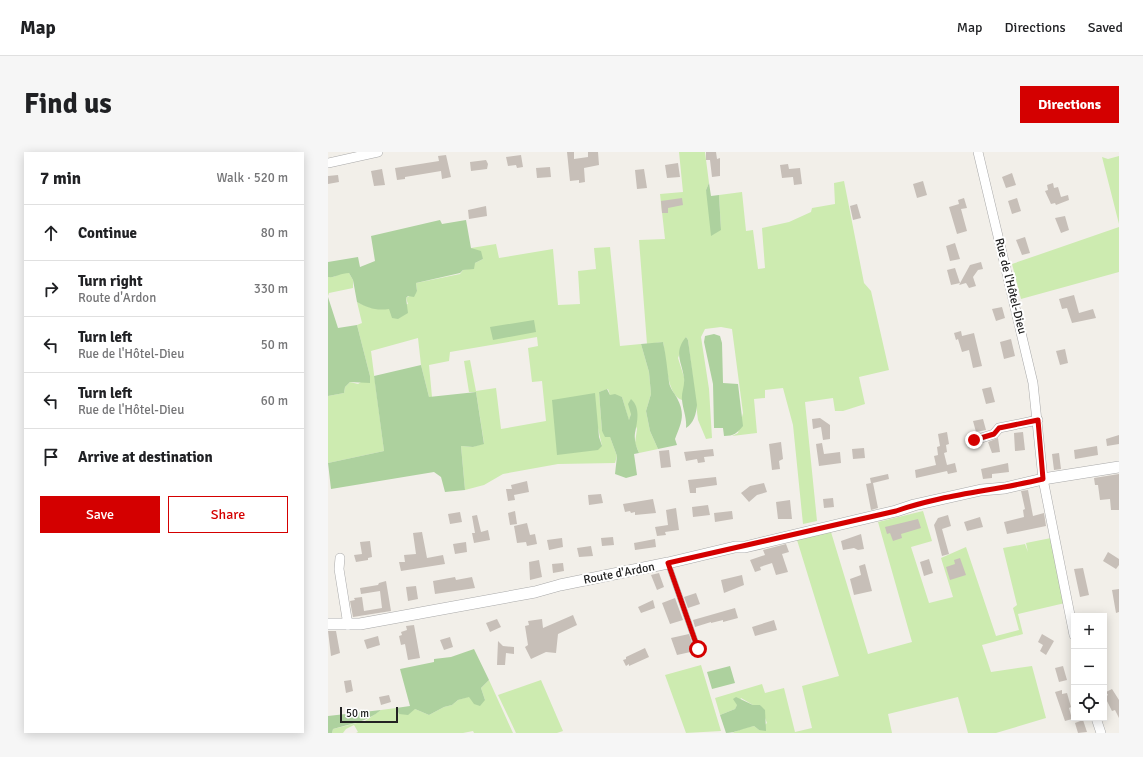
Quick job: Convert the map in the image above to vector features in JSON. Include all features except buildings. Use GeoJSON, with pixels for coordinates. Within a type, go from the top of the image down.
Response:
{"type":"FeatureCollection","features":[{"type":"Feature","properties":{"kind":"street"},"geometry":{"type":"LineString","coordinates":[[328,162],[378,152]]}},
{"type":"Feature","properties":{"kind":"street","name":"Rue de l'Hôtel-Dieu"},"geometry":{"type":"LineString","coordinates":[[978,152],[1033,383],[1043,479],[1071,620]]}},
{"type":"Feature","properties":{"kind":"street"},"geometry":{"type":"LineString","coordinates":[[974,440],[994,434],[999,428],[1038,420]]}},
{"type":"Feature","properties":{"kind":"street","name":"Route d'Ardon"},"geometry":{"type":"LineString","coordinates":[[328,624],[348,625],[535,592],[560,585],[668,563],[888,513],[957,495],[981,490],[1005,488],[1043,479],[1119,467]]}},
{"type":"Feature","properties":{"kind":"street"},"geometry":{"type":"LineString","coordinates":[[340,558],[339,569],[348,625]]}},
{"type":"Feature","properties":{"kind":"street"},"geometry":{"type":"LineString","coordinates":[[1097,721],[1101,733]]}},
{"type":"Feature","properties":{"kind":"lane"},"geometry":{"type":"LineString","coordinates":[[668,563],[698,649]]}},
{"type":"Feature","properties":{"kind":"green space"},"geometry":{"type":"Polygon","coordinates":[[[679,152],[705,152],[709,183],[706,190],[721,230],[719,195],[742,192],[746,231],[753,230],[758,269],[765,268],[762,228],[789,222],[811,212],[812,208],[835,204],[834,183],[844,181],[864,283],[871,291],[889,370],[859,377],[865,404],[843,411],[835,411],[833,398],[805,402],[817,521],[803,524],[793,425],[783,388],[765,390],[765,398],[754,399],[757,433],[732,436],[738,433],[743,413],[732,329],[721,327],[705,329],[701,337],[709,389],[712,438],[706,439],[698,420],[688,340],[686,337],[678,358],[684,377],[685,387],[682,400],[677,397],[670,383],[663,342],[647,344],[639,240],[665,239],[660,194],[683,192],[679,152]]]}},
{"type":"Feature","properties":{"kind":"green space"},"geometry":{"type":"Polygon","coordinates":[[[1119,156],[1119,224],[1102,157],[1108,159],[1119,156]]]}},
{"type":"Feature","properties":{"kind":"green space"},"geometry":{"type":"Polygon","coordinates":[[[709,183],[711,196],[719,195],[721,230],[711,236],[706,190],[709,183]]]}},
{"type":"Feature","properties":{"kind":"green space"},"geometry":{"type":"Polygon","coordinates":[[[440,220],[442,224],[466,220],[471,248],[481,251],[483,259],[475,263],[474,269],[463,270],[460,273],[416,283],[417,291],[414,297],[408,296],[406,298],[408,313],[398,319],[392,318],[389,309],[380,310],[357,302],[353,280],[349,273],[328,277],[328,262],[358,257],[360,267],[375,261],[371,236],[440,220]]]}},
{"type":"Feature","properties":{"kind":"green space"},"geometry":{"type":"Polygon","coordinates":[[[1119,227],[1119,272],[1021,299],[1012,264],[1119,227]]]}},
{"type":"Feature","properties":{"kind":"green space"},"geometry":{"type":"Polygon","coordinates":[[[496,244],[499,258],[553,249],[558,305],[580,304],[578,271],[596,269],[594,248],[610,247],[620,346],[641,344],[649,372],[651,394],[646,411],[650,431],[658,449],[639,453],[635,443],[637,429],[631,414],[629,421],[622,397],[610,395],[608,389],[599,392],[602,431],[610,437],[617,456],[615,463],[558,464],[503,474],[484,485],[465,490],[461,446],[473,447],[484,443],[476,392],[469,392],[464,361],[470,360],[476,391],[496,388],[501,429],[546,421],[542,381],[532,382],[528,348],[538,346],[537,337],[450,352],[449,361],[429,365],[432,397],[429,397],[421,365],[418,338],[371,351],[384,451],[328,463],[328,396],[344,393],[345,387],[350,382],[358,384],[370,376],[357,325],[362,323],[357,302],[370,307],[382,309],[408,304],[406,298],[417,291],[416,283],[460,274],[463,270],[468,269],[483,259],[471,248],[496,244]],[[552,400],[602,446],[598,428],[552,400]]]}},
{"type":"Feature","properties":{"kind":"green space"},"geometry":{"type":"Polygon","coordinates":[[[341,273],[349,273],[353,280],[353,288],[329,293],[328,296],[328,277],[334,277],[341,273]]]}},
{"type":"Feature","properties":{"kind":"green space"},"geometry":{"type":"Polygon","coordinates":[[[328,297],[338,328],[357,325],[370,376],[370,383],[350,382],[345,387],[344,393],[328,396],[328,297]]]}},
{"type":"Feature","properties":{"kind":"green space"},"geometry":{"type":"Polygon","coordinates":[[[534,320],[536,332],[493,340],[490,327],[534,320]]]}},
{"type":"Feature","properties":{"kind":"green space"},"geometry":{"type":"Polygon","coordinates":[[[714,334],[720,336],[722,343],[723,383],[738,384],[743,426],[735,434],[727,436],[724,436],[723,428],[714,428],[713,384],[704,342],[705,336],[714,334]]]}},
{"type":"Feature","properties":{"kind":"green space"},"geometry":{"type":"Polygon","coordinates":[[[686,337],[688,340],[697,405],[694,418],[691,424],[686,428],[682,404],[684,378],[679,353],[682,343],[686,337]]]}},
{"type":"Feature","properties":{"kind":"green space"},"geometry":{"type":"Polygon","coordinates":[[[663,342],[671,389],[680,404],[682,419],[675,439],[677,445],[658,449],[650,431],[646,411],[651,394],[649,372],[641,344],[663,342]]]}},
{"type":"Feature","properties":{"kind":"green space"},"geometry":{"type":"Polygon","coordinates":[[[421,365],[429,397],[476,392],[484,444],[473,447],[461,446],[465,490],[445,492],[441,477],[434,472],[331,489],[328,463],[384,451],[374,376],[421,365]]]}},
{"type":"Feature","properties":{"kind":"green space"},"geometry":{"type":"Polygon","coordinates":[[[607,389],[610,395],[615,394],[622,397],[629,420],[631,414],[628,404],[631,399],[636,407],[638,415],[635,438],[639,453],[634,454],[637,475],[626,478],[615,474],[617,456],[610,437],[605,437],[602,431],[599,392],[607,389]]]}},
{"type":"Feature","properties":{"kind":"green space"},"geometry":{"type":"Polygon","coordinates":[[[595,393],[599,437],[602,446],[598,450],[557,455],[552,400],[595,393]]]}},
{"type":"Feature","properties":{"kind":"green space"},"geometry":{"type":"Polygon","coordinates":[[[923,511],[932,541],[911,547],[929,603],[953,597],[941,558],[966,547],[996,636],[1019,630],[1013,608],[1017,605],[1003,548],[1025,544],[1028,552],[1026,543],[1051,538],[1065,603],[1018,614],[1023,634],[982,645],[991,672],[1032,666],[1046,718],[996,733],[968,733],[958,697],[888,714],[892,733],[732,733],[754,726],[759,730],[767,723],[760,705],[753,705],[741,698],[735,709],[720,715],[715,698],[762,684],[765,693],[784,688],[795,732],[812,728],[802,686],[839,676],[797,540],[831,532],[868,654],[912,642],[878,522],[923,511]]]}},
{"type":"Feature","properties":{"kind":"green space"},"geometry":{"type":"Polygon","coordinates":[[[474,649],[489,680],[481,688],[485,700],[480,706],[474,704],[469,697],[458,700],[452,705],[444,707],[429,715],[415,709],[408,715],[399,714],[396,708],[410,706],[400,669],[434,662],[434,659],[451,657],[474,649]]]}},
{"type":"Feature","properties":{"kind":"green space"},"geometry":{"type":"Polygon","coordinates":[[[701,665],[721,731],[686,733],[665,675],[701,665]]]}},
{"type":"Feature","properties":{"kind":"green space"},"geometry":{"type":"Polygon","coordinates":[[[730,666],[735,683],[712,689],[707,672],[730,666]]]}},
{"type":"Feature","properties":{"kind":"green space"},"geometry":{"type":"Polygon","coordinates":[[[489,680],[513,733],[474,733],[473,731],[463,733],[356,733],[358,732],[354,725],[346,729],[343,733],[332,733],[333,729],[365,721],[381,710],[396,708],[399,714],[415,709],[429,715],[444,707],[452,705],[458,700],[470,696],[485,700],[481,688],[489,680]]]}},
{"type":"Feature","properties":{"kind":"green space"},"geometry":{"type":"Polygon","coordinates":[[[541,680],[563,731],[557,733],[516,733],[498,695],[541,680]]]}},
{"type":"Feature","properties":{"kind":"green space"},"geometry":{"type":"Polygon","coordinates":[[[736,697],[753,705],[760,705],[765,710],[766,731],[759,730],[754,726],[726,733],[720,715],[735,709],[737,705],[733,699],[736,697]]]}},
{"type":"Feature","properties":{"kind":"green space"},"geometry":{"type":"Polygon","coordinates":[[[381,710],[364,720],[333,729],[332,733],[328,733],[328,716],[381,710]]]}},
{"type":"Feature","properties":{"kind":"route"},"geometry":{"type":"LineString","coordinates":[[698,649],[684,604],[668,563],[735,547],[745,547],[957,495],[981,490],[1005,488],[1043,479],[1038,420],[999,428],[994,434],[974,440]]}}]}
